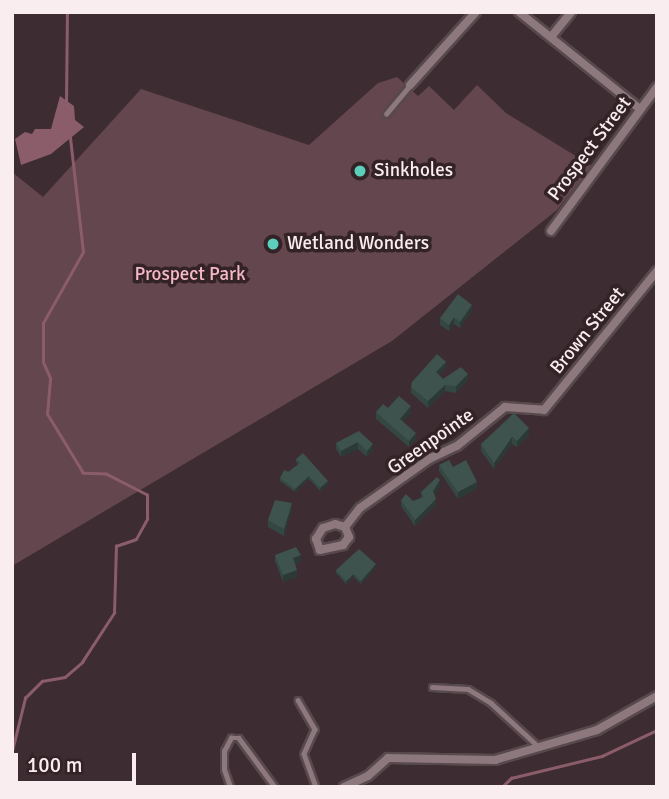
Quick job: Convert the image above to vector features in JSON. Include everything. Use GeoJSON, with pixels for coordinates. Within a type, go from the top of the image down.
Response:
{"type":"FeatureCollection","features":[{"type":"Feature","properties":{"kind":"street"},"geometry":{"type":"LineString","coordinates":[[410,85],[476,12]]}},
{"type":"Feature","properties":{"kind":"street"},"geometry":{"type":"LineString","coordinates":[[519,12],[639,108]]}},
{"type":"Feature","properties":{"kind":"street"},"geometry":{"type":"LineString","coordinates":[[551,37],[571,12]]}},
{"type":"Feature","properties":{"kind":"street","name":"Prospect Street"},"geometry":{"type":"LineString","coordinates":[[551,230],[657,87]]}},
{"type":"Feature","properties":{"kind":"street","name":"Brown Street"},"geometry":{"type":"LineString","coordinates":[[544,410],[657,271]]}},
{"type":"Feature","properties":{"kind":"street","name":"Greenpointe"},"geometry":{"type":"LineString","coordinates":[[345,527],[360,508],[431,458],[457,446],[505,407],[544,410]]}},
{"type":"Feature","properties":{"kind":"street"},"geometry":{"type":"LineString","coordinates":[[344,787],[368,776],[388,758],[495,760],[597,730],[657,696]]}},
{"type":"Feature","properties":{"kind":"lane"},"geometry":{"type":"LineString","coordinates":[[386,114],[410,85]]}},
{"type":"Feature","properties":{"kind":"lane"},"geometry":{"type":"LineString","coordinates":[[432,687],[468,689],[491,703],[538,746]]}},
{"type":"Feature","properties":{"kind":"lane"},"geometry":{"type":"LineString","coordinates":[[298,700],[315,729],[304,754],[316,787]]}},
{"type":"Feature","properties":{"kind":"lane"},"geometry":{"type":"LineString","coordinates":[[230,787],[224,751],[231,738],[239,738],[275,787]]}},
{"type":"Feature","properties":{"kind":"green space","name":"Prospect Park"},"geometry":{"type":"Polygon","coordinates":[[[397,77],[418,96],[429,86],[454,110],[477,85],[506,113],[592,166],[557,210],[392,341],[12,566],[12,172],[43,197],[141,89],[309,145],[378,83],[397,77]]]}},
{"type":"Feature","properties":{"kind":"shaded area"},"geometry":{"type":"Polygon","coordinates":[[[60,96],[74,106],[75,120],[84,127],[51,154],[21,165],[15,139],[25,132],[32,134],[35,129],[51,129],[60,96]]]}},
{"type":"Feature","properties":{"kind":"building"},"geometry":{"type":"Polygon","coordinates":[[[458,294],[472,305],[460,322],[454,317],[449,325],[440,318],[458,294]]]}},
{"type":"Feature","properties":{"kind":"building"},"geometry":{"type":"Polygon","coordinates":[[[437,354],[446,362],[436,372],[443,379],[461,367],[468,374],[456,386],[445,385],[428,401],[411,387],[412,382],[437,354]]]}},
{"type":"Feature","properties":{"kind":"building"},"geometry":{"type":"Polygon","coordinates":[[[399,396],[411,406],[400,419],[416,433],[409,441],[376,412],[383,404],[388,408],[399,396]]]}},
{"type":"Feature","properties":{"kind":"building"},"geometry":{"type":"Polygon","coordinates":[[[514,413],[529,428],[517,441],[512,437],[494,463],[481,444],[514,413]]]}},
{"type":"Feature","properties":{"kind":"building"},"geometry":{"type":"Polygon","coordinates":[[[359,431],[373,444],[367,451],[358,442],[341,451],[336,443],[359,431]]]}},
{"type":"Feature","properties":{"kind":"building"},"geometry":{"type":"Polygon","coordinates":[[[303,453],[328,481],[320,488],[309,476],[295,489],[280,478],[284,470],[289,472],[300,463],[296,459],[303,453]]]}},
{"type":"Feature","properties":{"kind":"building"},"geometry":{"type":"Polygon","coordinates":[[[449,460],[453,467],[466,460],[477,482],[458,492],[439,465],[449,460]]]}},
{"type":"Feature","properties":{"kind":"building"},"geometry":{"type":"Polygon","coordinates":[[[437,477],[440,480],[433,491],[436,499],[415,520],[401,500],[406,494],[413,501],[424,497],[421,492],[437,477]]]}},
{"type":"Feature","properties":{"kind":"building"},"geometry":{"type":"Polygon","coordinates":[[[275,500],[292,503],[284,529],[268,520],[275,500]]]}},
{"type":"Feature","properties":{"kind":"building"},"geometry":{"type":"Polygon","coordinates":[[[296,547],[301,555],[293,558],[297,570],[283,575],[275,555],[296,547]]]}},
{"type":"Feature","properties":{"kind":"building"},"geometry":{"type":"Polygon","coordinates":[[[359,549],[376,564],[361,581],[354,574],[346,581],[336,570],[359,549]]]}},
{"type":"Feature","properties":{"kind":"waterway"},"geometry":{"type":"LineString","coordinates":[[66,103],[67,12]]}},
{"type":"Feature","properties":{"kind":"waterway"},"geometry":{"type":"LineString","coordinates":[[12,751],[25,698],[42,681],[65,677],[82,662],[114,613],[116,546],[136,539],[147,519],[147,495],[106,474],[83,473],[47,414],[50,378],[43,362],[43,323],[83,252],[70,138]]}},
{"type":"Feature","properties":{"kind":"waterway"},"geometry":{"type":"LineString","coordinates":[[502,787],[511,778],[602,756],[657,730]]}},
{"type":"Feature","properties":{"kind":"place","name":"Sinkholes"},"geometry":{"type":"Point","coordinates":[360,171]}},
{"type":"Feature","properties":{"kind":"place","name":"Wetland Wonders"},"geometry":{"type":"Point","coordinates":[273,244]}}]}
